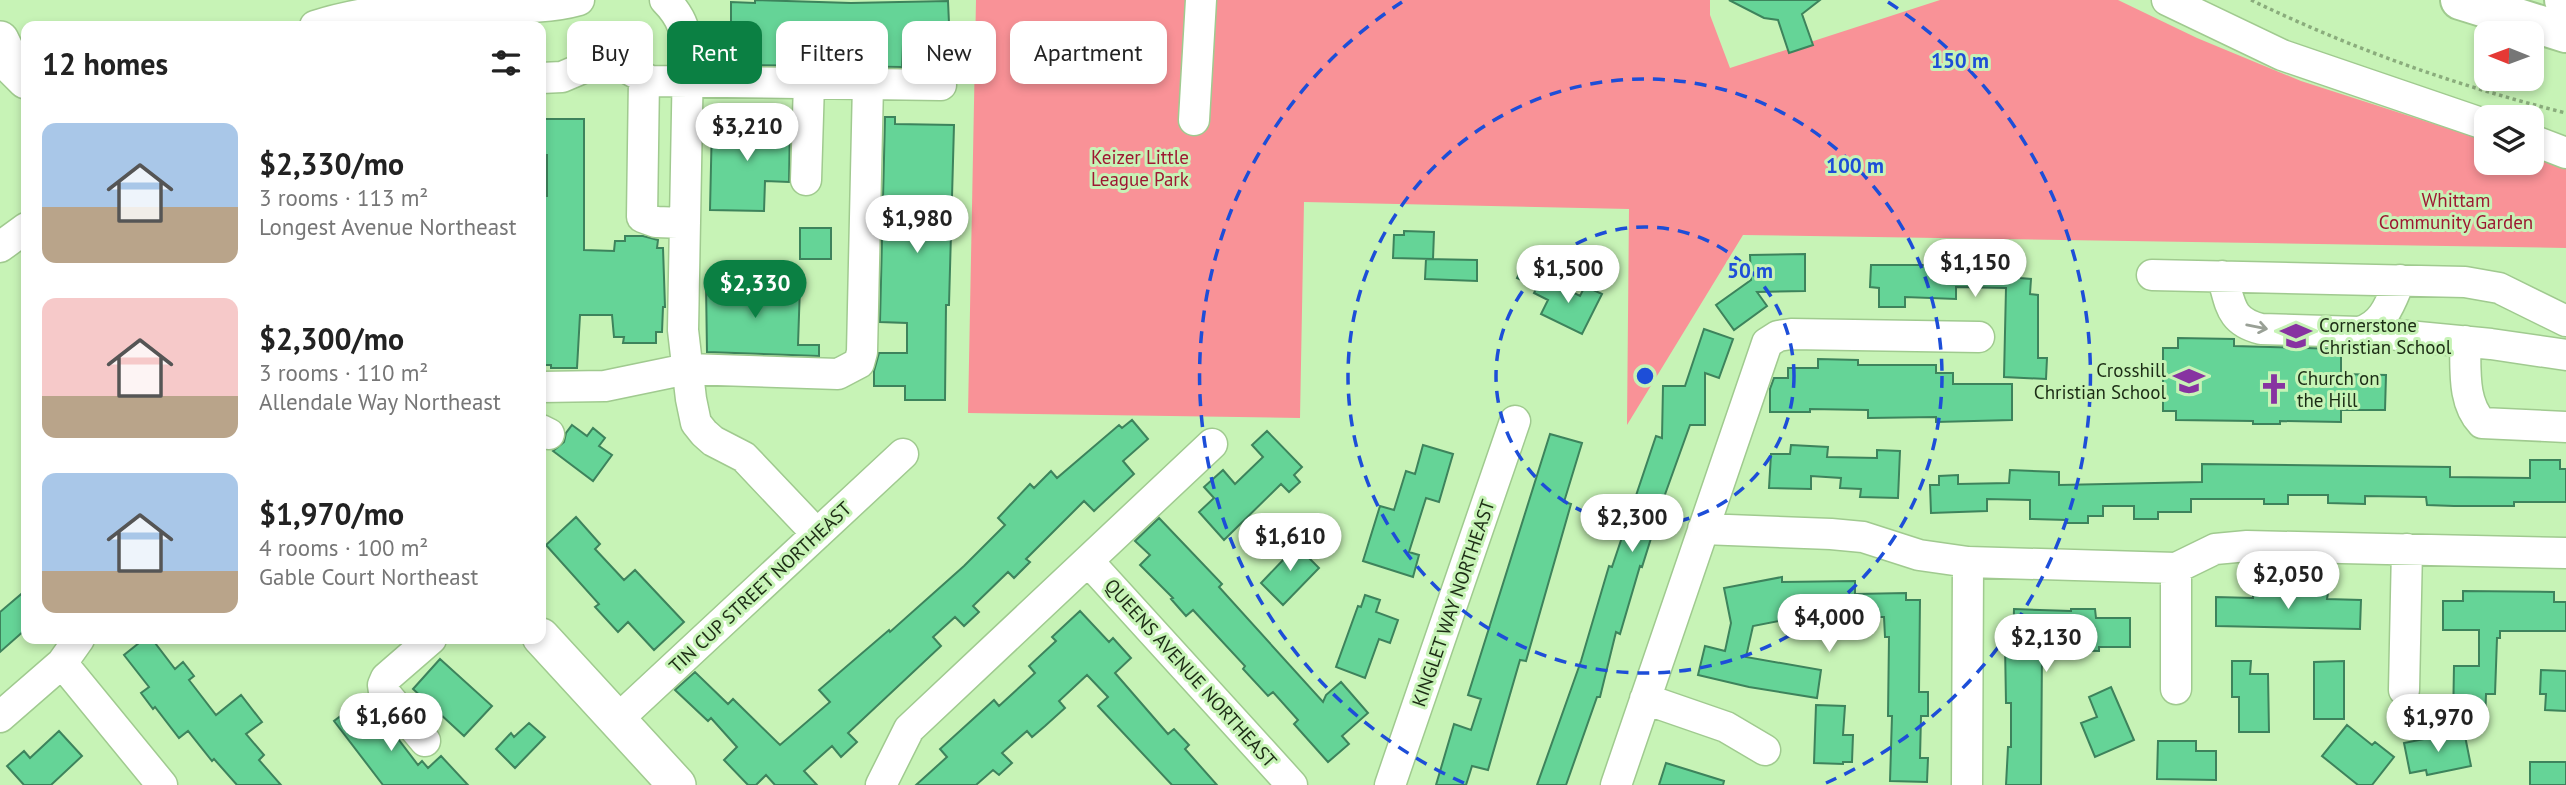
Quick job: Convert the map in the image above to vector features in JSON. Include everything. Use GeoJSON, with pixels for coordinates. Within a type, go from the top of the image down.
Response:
{"type":"FeatureCollection","features":[{"type":"Feature","properties":{"kind":"highway"},"geometry":{"type":"LineString","coordinates":[[2460,0],[2566,33]]}},
{"type":"Feature","properties":{"kind":"main road"},"geometry":{"type":"LineString","coordinates":[[546,642],[677,785]]}},
{"type":"Feature","properties":{"kind":"street"},"geometry":{"type":"LineString","coordinates":[[331,21],[379,11],[556,6],[579,0]]}},
{"type":"Feature","properties":{"kind":"street"},"geometry":{"type":"LineString","coordinates":[[665,0],[679,14],[681,21]]}},
{"type":"Feature","properties":{"kind":"street"},"geometry":{"type":"LineString","coordinates":[[1194,120],[1201,0]]}},
{"type":"Feature","properties":{"kind":"street"},"geometry":{"type":"LineString","coordinates":[[2167,0],[2282,55],[2474,121]]}},
{"type":"Feature","properties":{"kind":"street"},"geometry":{"type":"LineString","coordinates":[[546,78],[567,75]]}},
{"type":"Feature","properties":{"kind":"street"},"geometry":{"type":"LineString","coordinates":[[644,84],[642,216],[656,222],[685,223]]}},
{"type":"Feature","properties":{"kind":"street"},"geometry":{"type":"LineString","coordinates":[[688,84],[684,330],[696,423],[704,433],[744,457],[817,534]]}},
{"type":"Feature","properties":{"kind":"street"},"geometry":{"type":"LineString","coordinates":[[806,180],[809,84]]}},
{"type":"Feature","properties":{"kind":"street"},"geometry":{"type":"LineString","coordinates":[[546,387],[604,386],[687,369],[838,374],[859,363],[863,352],[868,84],[941,85]]}},
{"type":"Feature","properties":{"kind":"street"},"geometry":{"type":"LineString","coordinates":[[2544,145],[2566,153]]}},
{"type":"Feature","properties":{"kind":"street"},"geometry":{"type":"LineString","coordinates":[[0,247],[21,232]]}},
{"type":"Feature","properties":{"kind":"street"},"geometry":{"type":"LineString","coordinates":[[2152,275],[2465,282],[2499,288],[2566,321]]}},
{"type":"Feature","properties":{"kind":"street"},"geometry":{"type":"LineString","coordinates":[[2222,276],[2235,317],[2247,326],[2261,329],[2359,332],[2368,330],[2385,314],[2400,280]]}},
{"type":"Feature","properties":{"kind":"street"},"geometry":{"type":"LineString","coordinates":[[2374,325],[2397,335],[2566,355]]}},
{"type":"Feature","properties":{"kind":"street"},"geometry":{"type":"LineString","coordinates":[[1616,785],[1767,343],[1778,336],[1791,334],[1979,337]]}},
{"type":"Feature","properties":{"kind":"street"},"geometry":{"type":"LineString","coordinates":[[2465,341],[2466,389],[2473,414],[2482,423],[2566,427]]}},
{"type":"Feature","properties":{"kind":"street","name":"KINGLET WAY NORTHEAST"},"geometry":{"type":"LineString","coordinates":[[1390,785],[1516,421]]}},
{"type":"Feature","properties":{"kind":"street"},"geometry":{"type":"LineString","coordinates":[[881,785],[909,729],[1212,444]]}},
{"type":"Feature","properties":{"kind":"street","name":"TIN CUP STREET NORTHEAST"},"geometry":{"type":"LineString","coordinates":[[617,720],[903,454]]}},
{"type":"Feature","properties":{"kind":"street"},"geometry":{"type":"LineString","coordinates":[[1703,529],[1863,537],[1919,555],[1968,562],[2176,568],[2215,550],[2247,545],[2566,553]]}},
{"type":"Feature","properties":{"kind":"street"},"geometry":{"type":"LineString","coordinates":[[2404,690],[2407,550]]}},
{"type":"Feature","properties":{"kind":"street","name":"QUEENS AVENUE NORTHEAST"},"geometry":{"type":"LineString","coordinates":[[1089,562],[1292,785]]}},
{"type":"Feature","properties":{"kind":"street"},"geometry":{"type":"LineString","coordinates":[[1967,785],[1968,562]]}},
{"type":"Feature","properties":{"kind":"street"},"geometry":{"type":"LineString","coordinates":[[2176,568],[2176,689]]}},
{"type":"Feature","properties":{"kind":"street"},"geometry":{"type":"LineString","coordinates":[[0,717],[62,663],[75,644]]}},
{"type":"Feature","properties":{"kind":"street"},"geometry":{"type":"LineString","coordinates":[[425,644],[386,678],[383,685],[384,692],[425,741]]}},
{"type":"Feature","properties":{"kind":"street"},"geometry":{"type":"LineString","coordinates":[[62,663],[162,785]]}},
{"type":"Feature","properties":{"kind":"street"},"geometry":{"type":"LineString","coordinates":[[1645,699],[1726,727],[1765,750]]}},
{"type":"Feature","properties":{"kind":"path"},"geometry":{"type":"LineString","coordinates":[[2251,0],[2391,61],[2507,98],[2566,113]]}},
{"type":"Feature","properties":{"kind":"green space"},"geometry":{"type":"Polygon","coordinates":[[[976,0],[1710,0],[1710,15],[1730,68],[1940,0],[2118,0],[2197,38],[2301,81],[2474,137],[2474,175],[2544,175],[2544,159],[2566,166],[2566,248],[1743,235],[1627,425],[1629,209],[1304,202],[1300,418],[968,413],[974,84],[996,84],[996,21],[976,21],[976,0]]]}},
{"type":"Feature","properties":{"kind":"building"},"geometry":{"type":"Polygon","coordinates":[[[755,0],[851,3],[948,1],[949,21],[902,21],[902,67],[888,67],[888,21],[776,21],[776,65],[762,65],[762,21],[731,21],[731,2],[755,3],[755,0]]]}},
{"type":"Feature","properties":{"kind":"building"},"geometry":{"type":"Polygon","coordinates":[[[1729,0],[1820,0],[1802,14],[1813,45],[1789,53],[1778,20],[1764,18],[1729,0]]]}},
{"type":"Feature","properties":{"kind":"building"},"geometry":{"type":"Polygon","coordinates":[[[885,117],[895,117],[895,124],[954,125],[949,305],[946,305],[945,400],[905,400],[905,386],[874,386],[874,371],[879,353],[907,353],[907,323],[880,322],[885,117]]]}},
{"type":"Feature","properties":{"kind":"building"},"geometry":{"type":"Polygon","coordinates":[[[546,119],[584,119],[584,250],[614,251],[615,241],[625,241],[625,236],[643,236],[658,240],[657,248],[663,248],[665,307],[662,332],[656,332],[656,343],[623,343],[624,337],[614,337],[612,315],[580,315],[577,368],[551,368],[551,365],[546,365],[546,119]]]}},
{"type":"Feature","properties":{"kind":"building"},"geometry":{"type":"Polygon","coordinates":[[[780,119],[790,119],[789,182],[765,181],[764,211],[710,210],[712,122],[780,124],[780,119]]]}},
{"type":"Feature","properties":{"kind":"building"},"geometry":{"type":"Polygon","coordinates":[[[800,228],[831,228],[831,259],[800,259],[800,228]]]}},
{"type":"Feature","properties":{"kind":"building"},"geometry":{"type":"Polygon","coordinates":[[[1404,231],[1434,232],[1433,259],[1393,258],[1394,235],[1404,235],[1404,231]]]}},
{"type":"Feature","properties":{"kind":"building"},"geometry":{"type":"Polygon","coordinates":[[[1964,252],[2020,253],[2020,278],[2031,279],[2030,294],[2038,295],[2038,358],[2047,358],[2046,379],[2004,377],[2006,288],[1956,287],[1956,299],[1905,297],[1905,307],[1879,307],[1879,288],[1870,287],[1871,265],[1964,265],[1964,252]]]}},
{"type":"Feature","properties":{"kind":"building"},"geometry":{"type":"Polygon","coordinates":[[[1805,254],[1805,291],[1757,292],[1767,306],[1734,330],[1716,305],[1751,280],[1750,255],[1805,254]]]}},
{"type":"Feature","properties":{"kind":"building"},"geometry":{"type":"Polygon","coordinates":[[[1527,258],[1546,267],[1536,287],[1517,278],[1527,258]]]}},
{"type":"Feature","properties":{"kind":"building"},"geometry":{"type":"Polygon","coordinates":[[[1426,259],[1477,260],[1477,281],[1425,279],[1426,259]]]}},
{"type":"Feature","properties":{"kind":"building"},"geometry":{"type":"Polygon","coordinates":[[[1542,277],[1580,296],[1585,286],[1602,294],[1582,334],[1541,314],[1548,300],[1534,293],[1542,277]]]}},
{"type":"Feature","properties":{"kind":"building"},"geometry":{"type":"Polygon","coordinates":[[[706,284],[800,286],[798,345],[819,345],[819,356],[707,352],[706,284]]]}},
{"type":"Feature","properties":{"kind":"building"},"geometry":{"type":"Polygon","coordinates":[[[1704,329],[1733,339],[1719,378],[1705,373],[1705,425],[1690,425],[1642,567],[1640,566],[1620,634],[1616,632],[1600,697],[1597,697],[1566,785],[1537,785],[1581,661],[1609,566],[1612,567],[1656,436],[1662,438],[1663,386],[1685,386],[1704,329]]]}},
{"type":"Feature","properties":{"kind":"building","name":"Church on the Hill"},"geometry":{"type":"Polygon","coordinates":[[[2178,338],[2234,339],[2234,346],[2341,349],[2341,374],[2386,375],[2385,410],[2341,410],[2341,422],[2280,421],[2280,424],[2253,424],[2253,421],[2176,420],[2176,411],[2163,411],[2163,348],[2178,348],[2178,338]]]}},
{"type":"Feature","properties":{"kind":"building"},"geometry":{"type":"Polygon","coordinates":[[[1818,359],[1858,360],[1858,365],[1936,365],[1936,373],[1953,373],[1953,384],[2012,384],[2012,420],[1936,422],[1936,417],[1868,418],[1868,410],[1810,409],[1810,412],[1770,412],[1770,389],[1774,378],[1788,378],[1788,368],[1818,368],[1818,359]]]}},
{"type":"Feature","properties":{"kind":"building"},"geometry":{"type":"Polygon","coordinates":[[[1132,420],[1148,439],[1123,461],[1134,474],[1094,511],[1084,501],[1026,559],[1030,562],[1014,578],[1008,572],[973,606],[979,612],[964,626],[955,617],[933,637],[941,646],[848,733],[857,742],[841,757],[832,746],[804,771],[817,785],[775,785],[766,775],[756,785],[748,785],[724,760],[737,747],[711,718],[708,721],[675,690],[695,672],[728,704],[733,699],[780,745],[830,702],[819,690],[889,630],[890,632],[1005,525],[998,518],[1030,484],[1034,488],[1051,471],[1057,478],[1119,425],[1122,428],[1132,420]]]}},
{"type":"Feature","properties":{"kind":"building"},"geometry":{"type":"Polygon","coordinates":[[[572,425],[587,436],[593,428],[605,438],[599,446],[612,455],[593,481],[553,451],[564,442],[572,425]]]}},
{"type":"Feature","properties":{"kind":"building"},"geometry":{"type":"Polygon","coordinates":[[[1267,431],[1302,467],[1294,475],[1300,482],[1289,492],[1281,484],[1224,540],[1199,512],[1214,498],[1204,487],[1223,470],[1235,484],[1263,457],[1252,445],[1267,431]]]}},
{"type":"Feature","properties":{"kind":"building"},"geometry":{"type":"Polygon","coordinates":[[[1550,434],[1582,443],[1564,502],[1571,504],[1526,661],[1520,660],[1488,770],[1472,766],[1466,785],[1436,785],[1454,724],[1471,730],[1481,699],[1468,695],[1550,434]]]}},
{"type":"Feature","properties":{"kind":"building"},"geometry":{"type":"Polygon","coordinates":[[[1423,445],[1453,454],[1439,502],[1426,498],[1409,552],[1419,555],[1413,577],[1363,561],[1380,506],[1394,510],[1406,471],[1415,474],[1423,445]]]}},
{"type":"Feature","properties":{"kind":"building"},"geometry":{"type":"Polygon","coordinates":[[[1791,445],[1828,447],[1827,457],[1877,458],[1877,450],[1900,451],[1898,498],[1860,497],[1861,489],[1840,488],[1841,478],[1811,476],[1811,489],[1769,488],[1771,454],[1790,454],[1791,445]]]}},
{"type":"Feature","properties":{"kind":"building"},"geometry":{"type":"Polygon","coordinates":[[[2530,460],[2560,460],[2560,469],[2566,469],[2566,502],[2514,502],[2514,506],[2454,506],[2427,505],[2426,497],[2365,496],[2365,504],[2328,503],[2328,495],[2288,495],[2288,504],[2264,504],[2264,499],[2191,499],[2191,512],[2158,512],[2158,519],[2134,519],[2134,506],[2103,506],[2103,516],[2088,516],[2088,523],[2067,523],[2067,520],[2030,519],[2030,500],[1987,499],[1987,511],[1931,513],[1930,485],[1939,485],[1939,476],[1958,475],[1958,484],[2009,483],[2010,470],[2059,472],[2059,485],[2202,482],[2202,464],[2450,467],[2450,477],[2530,478],[2530,460]]]}},
{"type":"Feature","properties":{"kind":"building"},"geometry":{"type":"Polygon","coordinates":[[[576,517],[600,544],[595,549],[624,580],[635,570],[684,622],[654,650],[628,622],[618,632],[595,607],[599,604],[546,545],[576,517]]]}},
{"type":"Feature","properties":{"kind":"building"},"geometry":{"type":"Polygon","coordinates":[[[1159,518],[1222,584],[1219,587],[1323,702],[1326,695],[1341,682],[1368,713],[1342,736],[1349,744],[1328,762],[1294,724],[1298,720],[1273,692],[1268,696],[1243,669],[1245,666],[1193,610],[1186,616],[1171,599],[1173,598],[1140,565],[1150,555],[1135,541],[1159,518]]]}},
{"type":"Feature","properties":{"kind":"building"},"geometry":{"type":"Polygon","coordinates":[[[1290,539],[1319,568],[1283,605],[1261,583],[1285,558],[1279,551],[1290,539]]]}},
{"type":"Feature","properties":{"kind":"building"},"geometry":{"type":"Polygon","coordinates":[[[1782,577],[1782,582],[1855,581],[1855,594],[1906,593],[1906,600],[1920,600],[1919,692],[1928,692],[1928,716],[1921,716],[1920,758],[1928,758],[1927,782],[1890,781],[1892,716],[1888,716],[1889,637],[1885,637],[1884,617],[1865,617],[1865,610],[1788,611],[1789,619],[1753,626],[1746,657],[1821,670],[1817,698],[1749,687],[1698,675],[1705,646],[1725,651],[1731,623],[1724,588],[1782,577]]]}},
{"type":"Feature","properties":{"kind":"building"},"geometry":{"type":"Polygon","coordinates":[[[2253,589],[2328,593],[2327,599],[2361,600],[2360,629],[2216,626],[2216,597],[2253,598],[2253,589]]]}},
{"type":"Feature","properties":{"kind":"building"},"geometry":{"type":"Polygon","coordinates":[[[2463,591],[2554,592],[2554,602],[2566,602],[2566,631],[2500,631],[2500,638],[2497,638],[2495,694],[2486,694],[2485,723],[2453,722],[2454,666],[2479,666],[2479,630],[2443,630],[2443,601],[2463,601],[2463,591]]]}},
{"type":"Feature","properties":{"kind":"building"},"geometry":{"type":"Polygon","coordinates":[[[21,594],[21,633],[0,652],[0,612],[21,594]]]}},
{"type":"Feature","properties":{"kind":"building"},"geometry":{"type":"Polygon","coordinates":[[[1365,595],[1380,600],[1376,612],[1398,620],[1390,643],[1379,639],[1365,678],[1336,667],[1358,606],[1361,607],[1365,595]]]}},
{"type":"Feature","properties":{"kind":"building"},"geometry":{"type":"Polygon","coordinates":[[[2014,609],[2095,609],[2096,618],[2130,618],[2130,647],[2099,647],[2099,651],[2042,650],[2041,785],[2006,785],[2008,747],[2011,747],[2011,703],[2006,703],[2005,644],[2013,644],[2014,609]]]}},
{"type":"Feature","properties":{"kind":"building"},"geometry":{"type":"Polygon","coordinates":[[[1080,611],[1109,642],[1113,638],[1131,658],[1115,673],[1168,734],[1174,729],[1189,745],[1185,749],[1217,785],[1172,785],[1098,706],[1108,697],[1087,675],[1059,701],[1065,708],[1032,737],[1027,731],[1002,753],[1012,763],[999,775],[993,770],[976,785],[916,785],[947,757],[940,749],[994,700],[999,706],[1035,673],[1029,666],[1056,641],[1052,637],[1080,611]]]}},
{"type":"Feature","properties":{"kind":"building"},"geometry":{"type":"Polygon","coordinates":[[[138,644],[156,644],[175,669],[183,662],[194,676],[189,680],[216,715],[241,695],[262,722],[246,734],[264,755],[259,760],[281,785],[237,785],[214,759],[212,761],[188,731],[179,738],[141,693],[149,687],[124,655],[138,644]]]}},
{"type":"Feature","properties":{"kind":"building"},"geometry":{"type":"Polygon","coordinates":[[[440,659],[492,706],[464,736],[413,689],[440,659]]]}},
{"type":"Feature","properties":{"kind":"building"},"geometry":{"type":"Polygon","coordinates":[[[2232,661],[2251,661],[2250,674],[2268,674],[2269,732],[2239,732],[2239,697],[2232,697],[2232,661]]]}},
{"type":"Feature","properties":{"kind":"building"},"geometry":{"type":"Polygon","coordinates":[[[2344,661],[2344,719],[2314,719],[2314,662],[2344,661]]]}},
{"type":"Feature","properties":{"kind":"building"},"geometry":{"type":"Polygon","coordinates":[[[2541,670],[2566,671],[2566,711],[2545,710],[2546,694],[2540,694],[2541,670]]]}},
{"type":"Feature","properties":{"kind":"building"},"geometry":{"type":"Polygon","coordinates":[[[2111,687],[2134,740],[2095,757],[2081,723],[2097,717],[2089,697],[2111,687]]]}},
{"type":"Feature","properties":{"kind":"building"},"geometry":{"type":"Polygon","coordinates":[[[358,703],[368,716],[376,710],[418,765],[422,761],[428,768],[441,756],[468,785],[383,785],[334,721],[358,703]]]}},
{"type":"Feature","properties":{"kind":"building"},"geometry":{"type":"Polygon","coordinates":[[[1816,705],[1845,706],[1843,735],[1853,735],[1852,762],[1814,763],[1816,705]]]}},
{"type":"Feature","properties":{"kind":"building"},"geometry":{"type":"Polygon","coordinates":[[[529,723],[545,737],[515,768],[496,749],[511,733],[514,737],[529,723]]]}},
{"type":"Feature","properties":{"kind":"building"},"geometry":{"type":"Polygon","coordinates":[[[2347,725],[2372,745],[2375,742],[2394,757],[2372,785],[2358,785],[2322,756],[2347,725]]]}},
{"type":"Feature","properties":{"kind":"building"},"geometry":{"type":"Polygon","coordinates":[[[59,731],[82,756],[51,785],[24,785],[7,766],[24,751],[30,758],[59,731]]]}},
{"type":"Feature","properties":{"kind":"building"},"geometry":{"type":"Polygon","coordinates":[[[2464,731],[2471,766],[2427,775],[2426,770],[2410,773],[2404,743],[2464,731]]]}},
{"type":"Feature","properties":{"kind":"building"},"geometry":{"type":"Polygon","coordinates":[[[2158,741],[2196,741],[2196,751],[2216,751],[2216,780],[2157,779],[2158,741]]]}},
{"type":"Feature","properties":{"kind":"building"},"geometry":{"type":"Polygon","coordinates":[[[2530,762],[2566,762],[2566,785],[2530,785],[2530,762]]]}},
{"type":"Feature","properties":{"kind":"building"},"geometry":{"type":"Polygon","coordinates":[[[1666,763],[1724,781],[1723,785],[1659,785],[1666,763]]]}},
{"type":"Feature","properties":{"kind":"place","name":"Cornerstone Christian School"},"geometry":{"type":"Point","coordinates":[2296,336]}},
{"type":"Feature","properties":{"kind":"place","name":"Crosshill Christian School"},"geometry":{"type":"Point","coordinates":[2189,381]}},
{"type":"Feature","properties":{"kind":"place","name":"Church on the Hill"},"geometry":{"type":"Point","coordinates":[2274,389]}},
{"type":"Feature","properties":{"kind":"park label","name":"Keizer Little League Park"},"geometry":{"type":"Point","coordinates":[1140,168]}},
{"type":"Feature","properties":{"kind":"park label","name":"Whittam Community Garden"},"geometry":{"type":"Point","coordinates":[2456,211]}}]}
